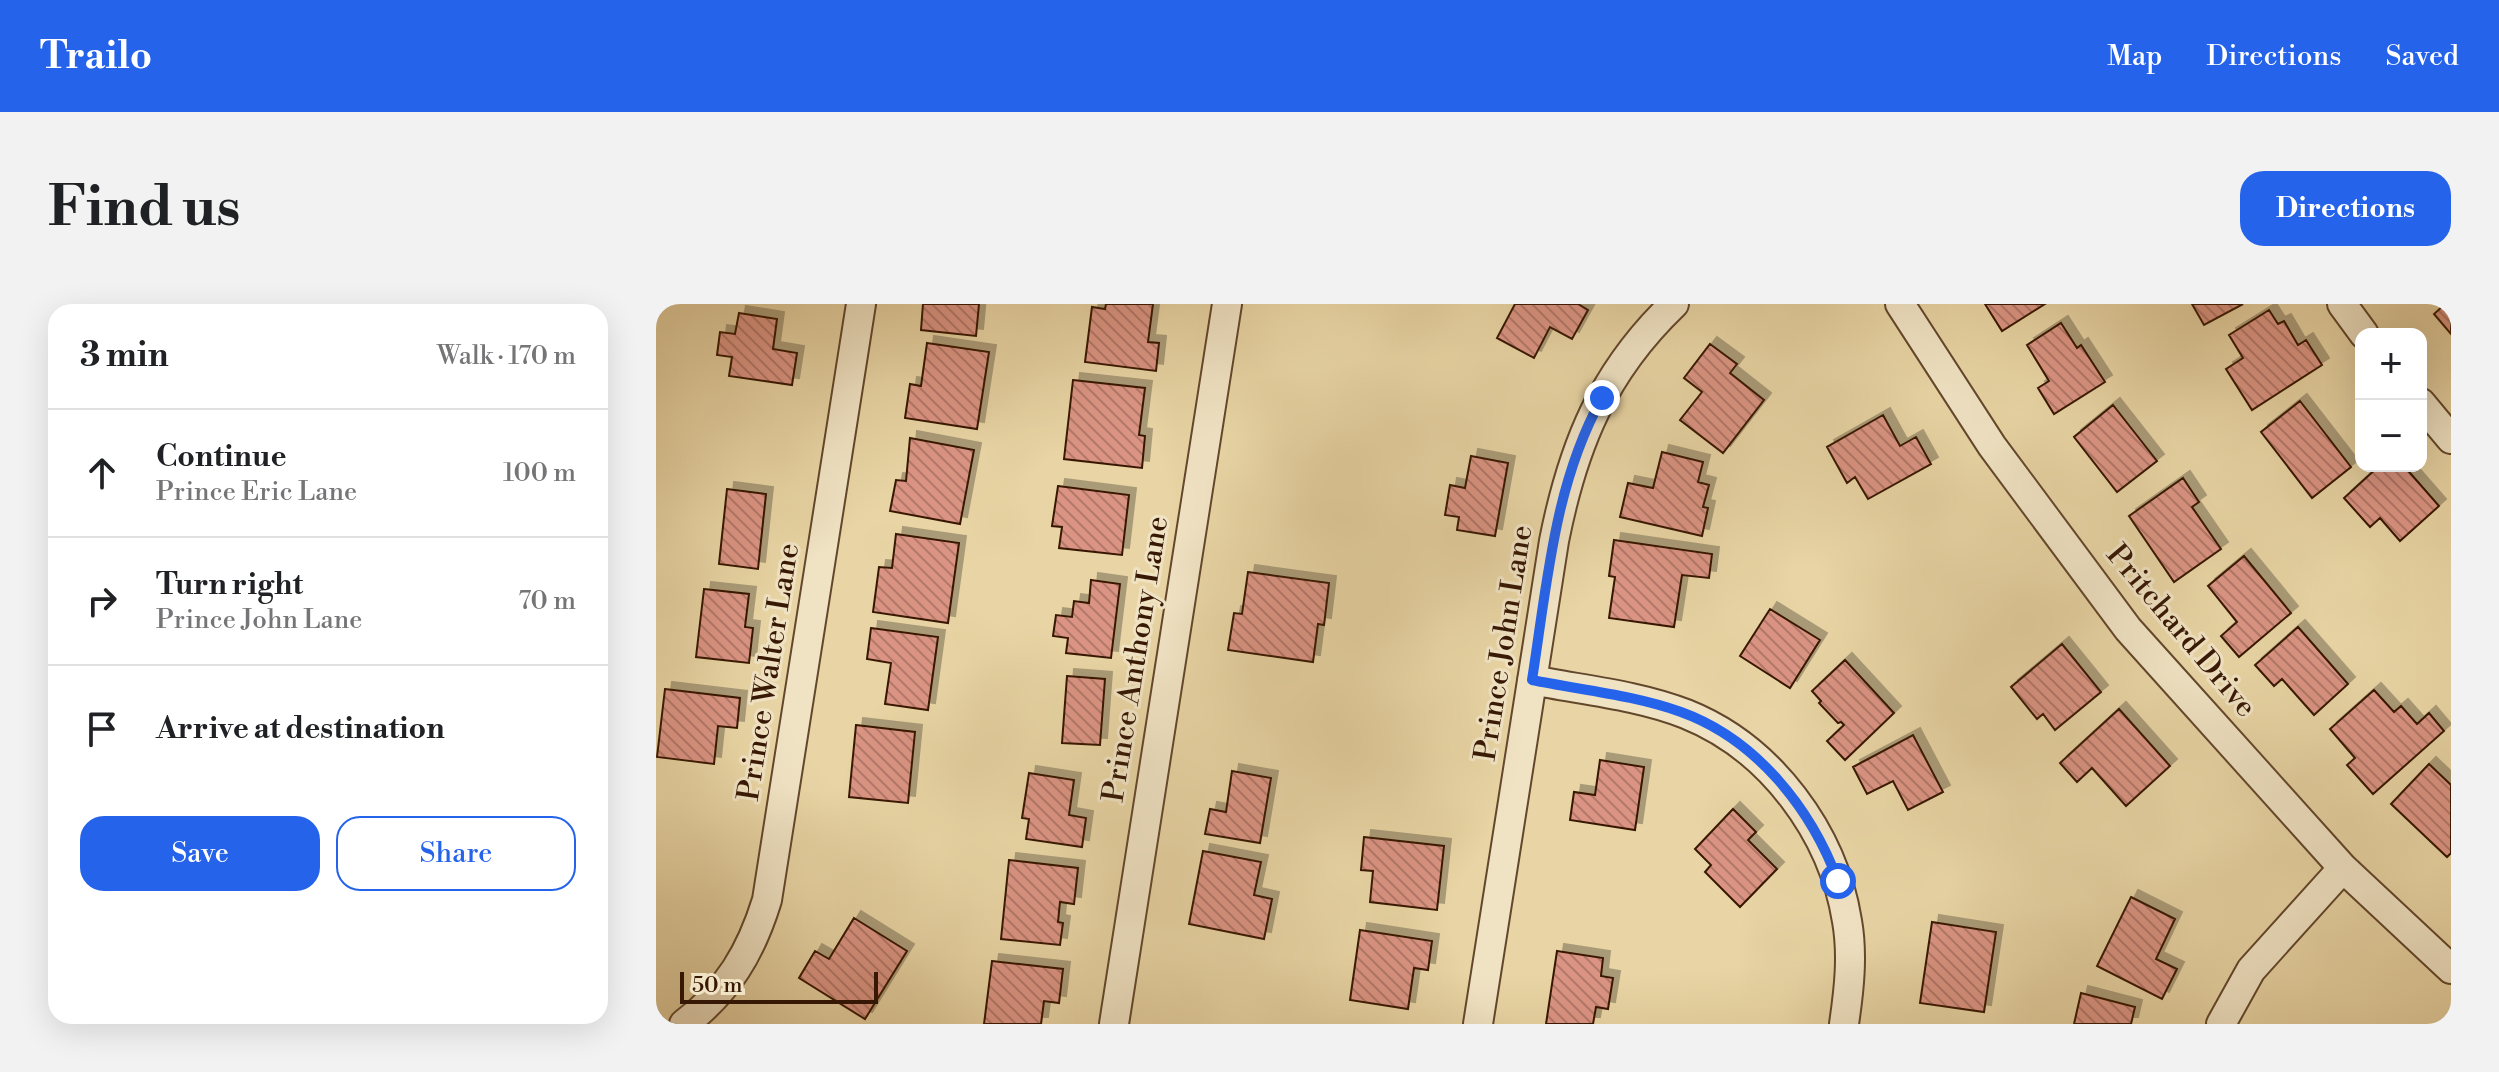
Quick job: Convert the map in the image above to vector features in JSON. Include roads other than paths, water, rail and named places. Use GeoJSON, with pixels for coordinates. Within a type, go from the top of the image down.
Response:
{"type":"FeatureCollection","features":[{"type":"Feature","properties":{"kind":"street","name":"Prince Walter Lane"},"geometry":{"type":"LineString","coordinates":[[684,1024],[717,996],[733,977],[755,939],[767,900],[861,304]]}},
{"type":"Feature","properties":{"kind":"street","name":"Prince Anthony Lane"},"geometry":{"type":"LineString","coordinates":[[1114,1024],[1227,304]]}},
{"type":"Feature","properties":{"kind":"street","name":"Prince John Lane"},"geometry":{"type":"LineString","coordinates":[[1478,1024],[1566,482],[1582,436],[1602,398],[1640,340],[1674,304]]}},
{"type":"Feature","properties":{"kind":"street","name":"Pritchard Drive"},"geometry":{"type":"LineString","coordinates":[[1900,304],[1992,446],[2128,629],[2343,868],[2451,969]]}},
{"type":"Feature","properties":{"kind":"street"},"geometry":{"type":"LineString","coordinates":[[2342,304],[2360,328]]}},
{"type":"Feature","properties":{"kind":"street"},"geometry":{"type":"LineString","coordinates":[[2427,410],[2451,439]]}},
{"type":"Feature","properties":{"kind":"street"},"geometry":{"type":"LineString","coordinates":[[1532,680],[1655,704],[1683,713],[1728,738],[1777,780],[1808,817],[1838,881],[1848,923],[1849,945],[1850,969],[1844,1024]]}},
{"type":"Feature","properties":{"kind":"street"},"geometry":{"type":"LineString","coordinates":[[2221,1024],[2251,970],[2343,868]]}}]}
